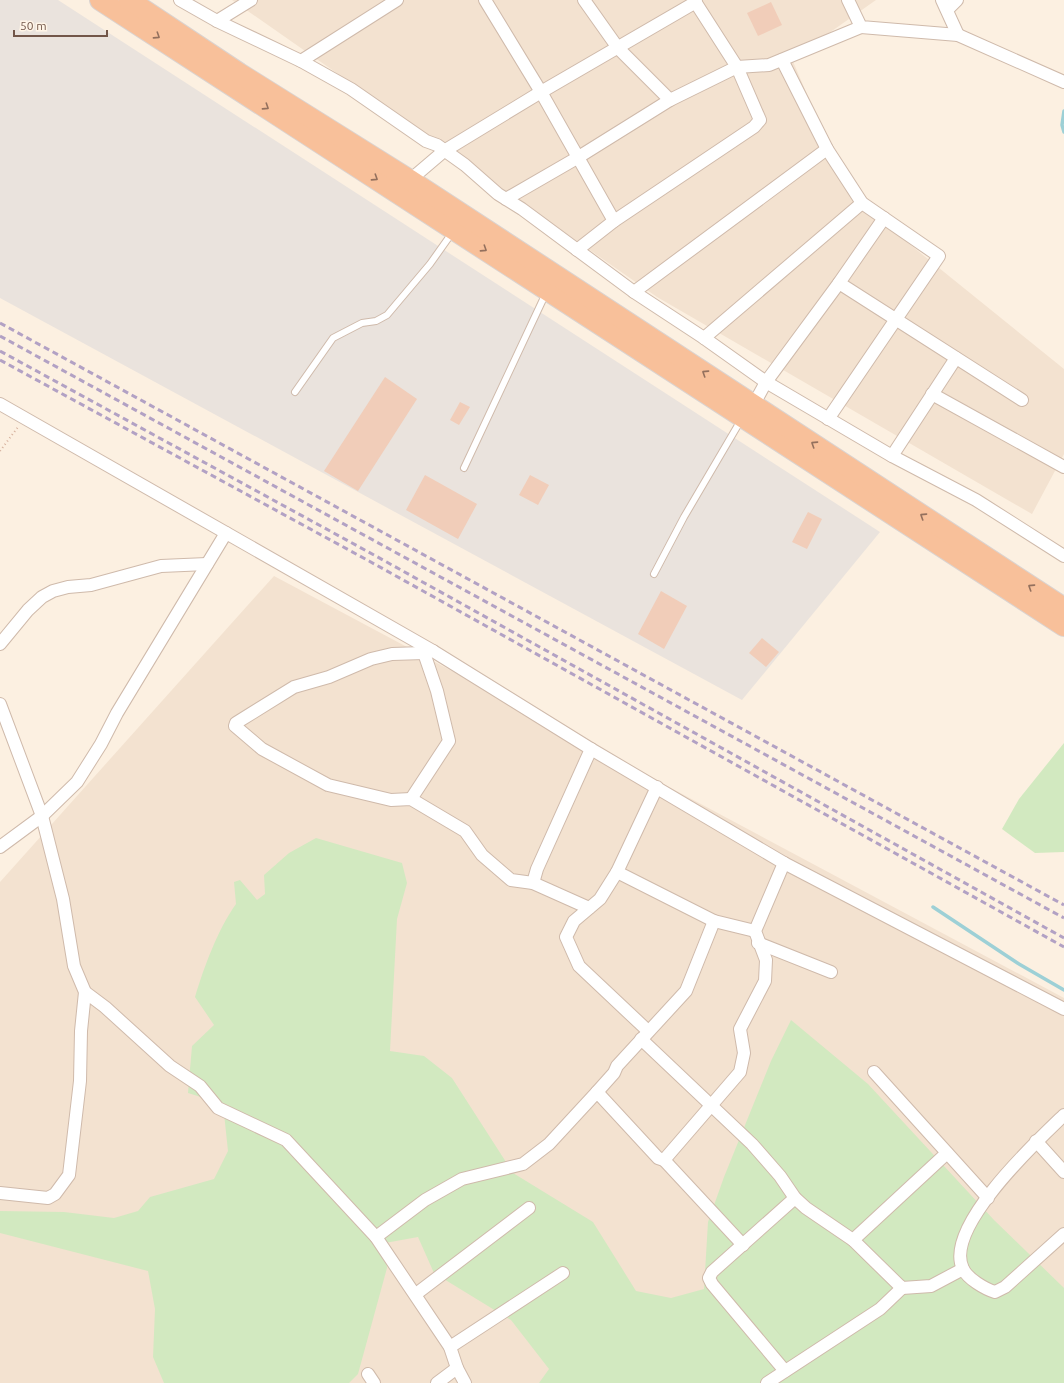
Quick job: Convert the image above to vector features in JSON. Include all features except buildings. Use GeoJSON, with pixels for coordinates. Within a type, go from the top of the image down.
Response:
{"type":"FeatureCollection","features":[{"type":"Feature","properties":{"kind":"highway"},"geometry":{"type":"LineString","coordinates":[[100,0],[547,290],[748,410],[1064,608]]}},
{"type":"Feature","properties":{"kind":"highway"},"geometry":{"type":"LineString","coordinates":[[128,0],[410,180],[1064,626]]}},
{"type":"Feature","properties":{"kind":"street"},"geometry":{"type":"LineString","coordinates":[[180,0],[217,21],[301,61],[351,89],[426,141],[437,145],[464,165],[490,188],[634,292],[704,338],[766,382],[892,456],[976,500],[1064,556]]}},
{"type":"Feature","properties":{"kind":"street"},"geometry":{"type":"LineString","coordinates":[[217,21],[251,0]]}},
{"type":"Feature","properties":{"kind":"street"},"geometry":{"type":"LineString","coordinates":[[301,61],[397,0]]}},
{"type":"Feature","properties":{"kind":"street"},"geometry":{"type":"LineString","coordinates":[[485,0],[541,92],[614,221]]}},
{"type":"Feature","properties":{"kind":"street"},"geometry":{"type":"LineString","coordinates":[[584,0],[618,48],[670,100]]}},
{"type":"Feature","properties":{"kind":"street"},"geometry":{"type":"LineString","coordinates":[[848,0],[861,27]]}},
{"type":"Feature","properties":{"kind":"street"},"geometry":{"type":"LineString","coordinates":[[957,0],[945,5],[958,35]]}},
{"type":"Feature","properties":{"kind":"street"},"geometry":{"type":"LineString","coordinates":[[410,180],[444,151],[695,1],[737,67],[760,120],[754,127],[614,221],[577,250]]}},
{"type":"Feature","properties":{"kind":"street"},"geometry":{"type":"LineString","coordinates":[[506,199],[578,158],[670,100],[737,67],[769,65],[861,27],[958,35],[1064,82]]}},
{"type":"Feature","properties":{"kind":"street"},"geometry":{"type":"LineString","coordinates":[[782,60],[827,149],[862,203],[939,256],[828,419]]}},
{"type":"Feature","properties":{"kind":"street"},"geometry":{"type":"LineString","coordinates":[[634,292],[827,149]]}},
{"type":"Feature","properties":{"kind":"street"},"geometry":{"type":"LineString","coordinates":[[704,338],[862,203]]}},
{"type":"Feature","properties":{"kind":"street"},"geometry":{"type":"LineString","coordinates":[[748,410],[766,382],[839,283],[884,218]]}},
{"type":"Feature","properties":{"kind":"street"},"geometry":{"type":"LineString","coordinates":[[839,283],[1022,400]]}},
{"type":"Feature","properties":{"kind":"street"},"geometry":{"type":"LineString","coordinates":[[892,456],[956,358]]}},
{"type":"Feature","properties":{"kind":"street"},"geometry":{"type":"LineString","coordinates":[[932,394],[1064,467]]}},
{"type":"Feature","properties":{"kind":"street"},"geometry":{"type":"LineString","coordinates":[[0,404],[226,533],[784,863],[1064,1009]]}},
{"type":"Feature","properties":{"kind":"street"},"geometry":{"type":"LineString","coordinates":[[0,847],[42,816],[77,782],[226,533]]}},
{"type":"Feature","properties":{"kind":"street"},"geometry":{"type":"LineString","coordinates":[[0,644],[28,610],[42,597],[53,592],[68,587],[91,585],[162,566],[208,564]]}},
{"type":"Feature","properties":{"kind":"street"},"geometry":{"type":"LineString","coordinates":[[411,799],[449,741],[429,652]]}},
{"type":"Feature","properties":{"kind":"street"},"geometry":{"type":"LineString","coordinates":[[429,652],[392,654],[371,660],[328,677],[294,687],[236,723],[235,726],[262,749],[328,785],[391,800],[411,799],[465,831],[482,855],[511,880],[533,883],[589,908]]}},
{"type":"Feature","properties":{"kind":"street"},"geometry":{"type":"LineString","coordinates":[[0,704],[42,816],[63,899],[74,966],[85,992],[81,1031],[80,1082],[69,1175],[55,1194],[48,1198],[0,1194]]}},
{"type":"Feature","properties":{"kind":"street"},"geometry":{"type":"LineString","coordinates":[[533,883],[591,749]]}},
{"type":"Feature","properties":{"kind":"street"},"geometry":{"type":"LineString","coordinates":[[657,787],[617,872],[600,899],[574,920],[566,937],[579,966],[710,1106],[752,1144],[780,1176],[795,1198],[806,1208],[853,1240],[902,1288]]}},
{"type":"Feature","properties":{"kind":"street"},"geometry":{"type":"LineString","coordinates":[[664,1160],[740,1072],[744,1053],[740,1029],[765,981],[766,960],[756,937],[784,863]]}},
{"type":"Feature","properties":{"kind":"street"},"geometry":{"type":"LineString","coordinates":[[617,872],[714,921],[756,937],[831,972]]}},
{"type":"Feature","properties":{"kind":"street"},"geometry":{"type":"LineString","coordinates":[[376,1237],[425,1200],[462,1179],[523,1164],[549,1144],[598,1092],[614,1073],[617,1066],[644,1035],[686,991],[714,921]]}},
{"type":"Feature","properties":{"kind":"street"},"geometry":{"type":"LineString","coordinates":[[85,992],[105,1007],[170,1066],[200,1086],[218,1108],[286,1140],[376,1237],[416,1294],[450,1347],[457,1368],[465,1383]]}},
{"type":"Feature","properties":{"kind":"street"},"geometry":{"type":"LineString","coordinates":[[874,1072],[988,1198]]}},
{"type":"Feature","properties":{"kind":"street"},"geometry":{"type":"LineString","coordinates":[[598,1092],[658,1158],[664,1160],[743,1245]]}},
{"type":"Feature","properties":{"kind":"street"},"geometry":{"type":"LineString","coordinates":[[1064,1114],[1036,1141],[974,1215],[966,1231],[961,1251],[964,1269],[983,1288],[995,1292],[1005,1287],[1064,1234]]}},
{"type":"Feature","properties":{"kind":"street"},"geometry":{"type":"LineString","coordinates":[[1036,1141],[1064,1172]]}},
{"type":"Feature","properties":{"kind":"street"},"geometry":{"type":"LineString","coordinates":[[853,1240],[947,1152]]}},
{"type":"Feature","properties":{"kind":"street"},"geometry":{"type":"LineString","coordinates":[[785,1372],[712,1284],[709,1278],[712,1272],[795,1198]]}},
{"type":"Feature","properties":{"kind":"street"},"geometry":{"type":"LineString","coordinates":[[416,1294],[528,1208]]}},
{"type":"Feature","properties":{"kind":"street"},"geometry":{"type":"LineString","coordinates":[[768,1383],[880,1310],[902,1288],[931,1286],[964,1269]]}},
{"type":"Feature","properties":{"kind":"street"},"geometry":{"type":"LineString","coordinates":[[450,1347],[563,1273]]}},
{"type":"Feature","properties":{"kind":"street"},"geometry":{"type":"LineString","coordinates":[[437,1383],[457,1368]]}},
{"type":"Feature","properties":{"kind":"lane"},"geometry":{"type":"LineString","coordinates":[[295,392],[333,338],[362,323],[376,321],[387,316],[430,264],[454,230]]}},
{"type":"Feature","properties":{"kind":"lane"},"geometry":{"type":"LineString","coordinates":[[464,468],[547,290]]}},
{"type":"Feature","properties":{"kind":"lane"},"geometry":{"type":"LineString","coordinates":[[654,574],[684,517],[748,410]]}},
{"type":"Feature","properties":{"kind":"path"},"geometry":{"type":"LineString","coordinates":[[0,452],[25,418]]}},
{"type":"Feature","properties":{"kind":"shaded area"},"geometry":{"type":"Polygon","coordinates":[[[0,0],[58,0],[880,532],[742,700],[0,298],[0,0]]]}},
{"type":"Feature","properties":{"kind":"shaded area"},"geometry":{"type":"Polygon","coordinates":[[[232,0],[876,0],[792,59],[850,196],[1064,369],[1064,454],[1032,514],[657,297],[232,0]]]}},
{"type":"Feature","properties":{"kind":"shaded area"},"geometry":{"type":"Polygon","coordinates":[[[274,576],[1064,998],[1064,1383],[0,1383],[0,882],[274,576]]]}},
{"type":"Feature","properties":{"kind":"green space"},"geometry":{"type":"Polygon","coordinates":[[[1064,743],[1064,852],[1035,853],[1002,829],[1019,799],[1064,743]]]}},
{"type":"Feature","properties":{"kind":"green space"},"geometry":{"type":"Polygon","coordinates":[[[316,838],[402,863],[407,883],[397,919],[390,1051],[424,1056],[452,1078],[513,1173],[593,1222],[636,1291],[671,1298],[704,1289],[708,1222],[724,1177],[771,1061],[791,1020],[868,1084],[994,1220],[1064,1288],[1064,1383],[539,1383],[549,1369],[511,1320],[434,1273],[418,1237],[385,1243],[387,1268],[358,1374],[349,1383],[164,1383],[153,1357],[155,1309],[148,1271],[0,1233],[0,1211],[64,1212],[114,1218],[138,1211],[150,1197],[214,1179],[228,1151],[223,1104],[188,1093],[192,1046],[214,1025],[195,997],[212,949],[223,925],[236,904],[234,882],[240,880],[257,900],[265,894],[264,875],[289,853],[316,838]]]}},
{"type":"Feature","properties":{"kind":"waterway"},"geometry":{"type":"LineString","coordinates":[[1064,111],[1062,125],[1064,132]]}},
{"type":"Feature","properties":{"kind":"waterway"},"geometry":{"type":"LineString","coordinates":[[933,907],[1019,964],[1064,990]]}},
{"type":"Feature","properties":{"kind":"railway"},"geometry":{"type":"LineString","coordinates":[[0,323],[1064,905]]}},
{"type":"Feature","properties":{"kind":"railway"},"geometry":{"type":"LineString","coordinates":[[0,336],[1064,918]]}},
{"type":"Feature","properties":{"kind":"railway"},"geometry":{"type":"LineString","coordinates":[[0,351],[374,555],[1064,938]]}},
{"type":"Feature","properties":{"kind":"railway"},"geometry":{"type":"LineString","coordinates":[[0,360],[369,561],[1064,947]]}}]}
